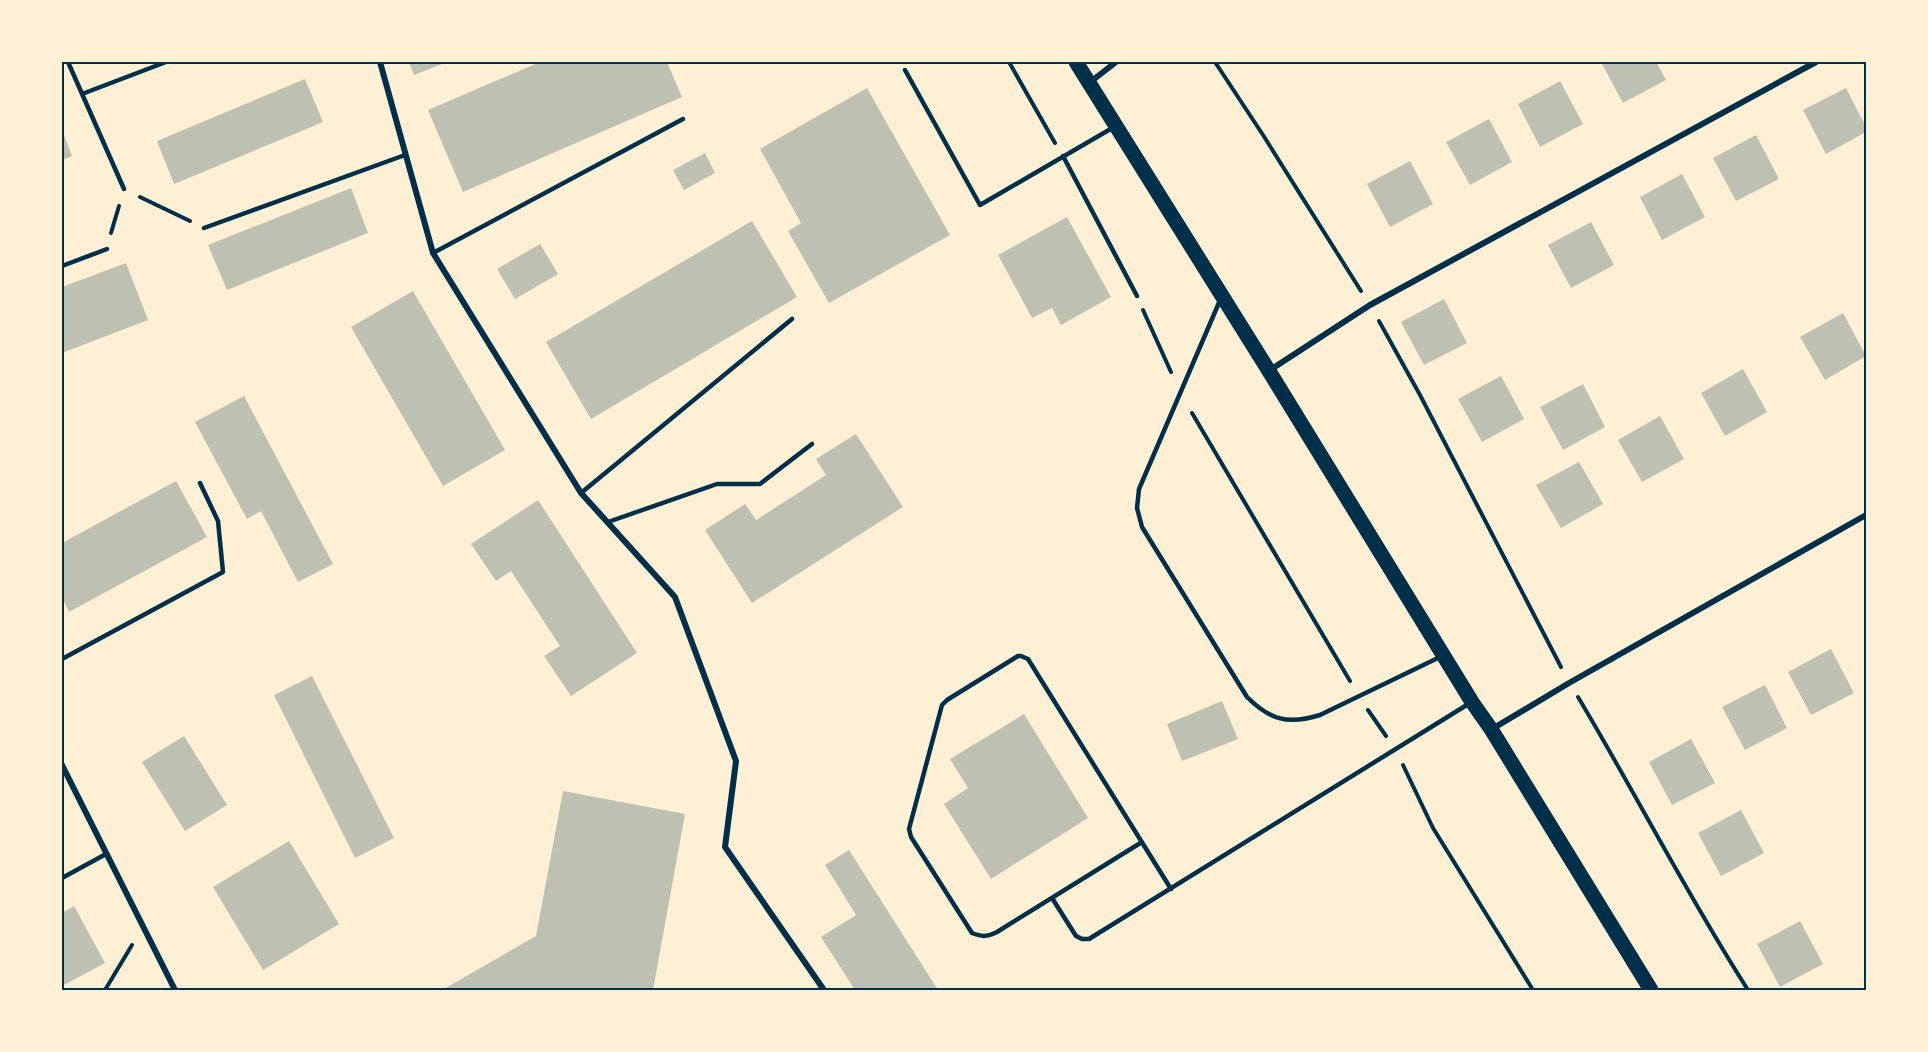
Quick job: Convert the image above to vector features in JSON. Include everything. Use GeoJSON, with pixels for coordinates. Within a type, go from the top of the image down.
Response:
{"type":"FeatureCollection","features":[{"type":"Feature","properties":{"kind":"main road"},"geometry":{"type":"LineString","coordinates":[[1076,62],[1269,370],[1651,990]]}},
{"type":"Feature","properties":{"kind":"street"},"geometry":{"type":"LineString","coordinates":[[380,62],[433,253],[581,493],[675,597],[736,761],[725,847],[824,990]]}},
{"type":"Feature","properties":{"kind":"street"},"geometry":{"type":"LineString","coordinates":[[1089,83],[1116,62]]}},
{"type":"Feature","properties":{"kind":"street"},"geometry":{"type":"LineString","coordinates":[[1269,370],[1370,305],[1816,62]]}},
{"type":"Feature","properties":{"kind":"street"},"geometry":{"type":"LineString","coordinates":[[1491,729],[1866,515]]}},
{"type":"Feature","properties":{"kind":"street"},"geometry":{"type":"LineString","coordinates":[[62,765],[176,990]]}},
{"type":"Feature","properties":{"kind":"lane"},"geometry":{"type":"LineString","coordinates":[[68,62],[124,189]]}},
{"type":"Feature","properties":{"kind":"lane"},"geometry":{"type":"LineString","coordinates":[[82,94],[166,62]]}},
{"type":"Feature","properties":{"kind":"lane"},"geometry":{"type":"LineString","coordinates":[[905,70],[980,205],[1116,126]]}},
{"type":"Feature","properties":{"kind":"lane"},"geometry":{"type":"LineString","coordinates":[[433,253],[683,119]]}},
{"type":"Feature","properties":{"kind":"lane"},"geometry":{"type":"LineString","coordinates":[[204,228],[405,155]]}},
{"type":"Feature","properties":{"kind":"lane"},"geometry":{"type":"LineString","coordinates":[[1063,156],[1137,296]]}},
{"type":"Feature","properties":{"kind":"lane"},"geometry":{"type":"LineString","coordinates":[[62,266],[107,249]]}},
{"type":"Feature","properties":{"kind":"lane"},"geometry":{"type":"LineString","coordinates":[[1222,296],[1139,489],[1137,508],[1142,527],[1247,697],[1272,717],[1304,720],[1320,715],[1444,655]]}},
{"type":"Feature","properties":{"kind":"lane"},"geometry":{"type":"LineString","coordinates":[[581,493],[792,319]]}},
{"type":"Feature","properties":{"kind":"lane"},"geometry":{"type":"LineString","coordinates":[[608,522],[717,484],[760,484],[812,444]]}},
{"type":"Feature","properties":{"kind":"lane"},"geometry":{"type":"LineString","coordinates":[[62,659],[223,572],[218,521],[200,483]]}},
{"type":"Feature","properties":{"kind":"lane"},"geometry":{"type":"LineString","coordinates":[[1142,842],[997,932],[980,937],[972,933],[911,837],[909,829],[939,710],[947,700],[1017,656],[1028,659],[1142,842],[1171,889]]}},
{"type":"Feature","properties":{"kind":"lane"},"geometry":{"type":"LineString","coordinates":[[1052,898],[1076,936],[1089,939],[1472,702]]}},
{"type":"Feature","properties":{"kind":"lane"},"geometry":{"type":"LineString","coordinates":[[62,878],[106,854]]}},
{"type":"Feature","properties":{"kind":"path"},"geometry":{"type":"LineString","coordinates":[[1009,62],[1063,156]]}},
{"type":"Feature","properties":{"kind":"path"},"geometry":{"type":"LineString","coordinates":[[1215,62],[1370,305],[1420,395],[1569,683],[1611,752],[1712,934],[1748,990]]}},
{"type":"Feature","properties":{"kind":"path"},"geometry":{"type":"LineString","coordinates":[[107,249],[124,189],[204,228]]}},
{"type":"Feature","properties":{"kind":"path"},"geometry":{"type":"LineString","coordinates":[[1137,296],[1180,394],[1359,696],[1396,749],[1433,828],[1533,990]]}},
{"type":"Feature","properties":{"kind":"path"},"geometry":{"type":"LineString","coordinates":[[105,990],[143,926]]}},
{"type":"Feature","properties":{"kind":"building"},"geometry":{"type":"Polygon","coordinates":[[[409,62],[447,62],[414,75],[409,62]]]}},
{"type":"Feature","properties":{"kind":"building"},"geometry":{"type":"Polygon","coordinates":[[[540,62],[667,62],[682,97],[463,192],[428,110],[540,62]]]}},
{"type":"Feature","properties":{"kind":"building"},"geometry":{"type":"Polygon","coordinates":[[[1601,62],[1656,62],[1666,80],[1623,103],[1601,62]]]}},
{"type":"Feature","properties":{"kind":"building"},"geometry":{"type":"Polygon","coordinates":[[[305,79],[323,122],[174,184],[157,141],[305,79]]]}},
{"type":"Feature","properties":{"kind":"building"},"geometry":{"type":"Polygon","coordinates":[[[1560,81],[1583,124],[1540,147],[1518,104],[1560,81]]]}},
{"type":"Feature","properties":{"kind":"building"},"geometry":{"type":"Polygon","coordinates":[[[867,88],[950,235],[829,303],[788,231],[801,223],[760,149],[867,88]]]}},
{"type":"Feature","properties":{"kind":"building"},"geometry":{"type":"Polygon","coordinates":[[[1846,88],[1866,127],[1866,132],[1826,154],[1803,110],[1846,88]]]}},
{"type":"Feature","properties":{"kind":"building"},"geometry":{"type":"Polygon","coordinates":[[[1489,119],[1512,162],[1470,185],[1446,142],[1489,119]]]}},
{"type":"Feature","properties":{"kind":"building"},"geometry":{"type":"Polygon","coordinates":[[[62,130],[72,156],[62,160],[62,130]]]}},
{"type":"Feature","properties":{"kind":"building"},"geometry":{"type":"Polygon","coordinates":[[[1756,135],[1779,179],[1736,201],[1713,158],[1756,135]]]}},
{"type":"Feature","properties":{"kind":"building"},"geometry":{"type":"Polygon","coordinates":[[[705,153],[715,173],[684,190],[673,170],[705,153]]]}},
{"type":"Feature","properties":{"kind":"building"},"geometry":{"type":"Polygon","coordinates":[[[1410,161],[1433,204],[1390,227],[1367,184],[1410,161]]]}},
{"type":"Feature","properties":{"kind":"building"},"geometry":{"type":"Polygon","coordinates":[[[1682,174],[1705,217],[1662,240],[1640,197],[1682,174]]]}},
{"type":"Feature","properties":{"kind":"building"},"geometry":{"type":"Polygon","coordinates":[[[351,188],[368,233],[227,290],[208,245],[351,188]]]}},
{"type":"Feature","properties":{"kind":"building"},"geometry":{"type":"Polygon","coordinates":[[[1067,217],[1111,297],[1061,325],[1052,308],[1032,318],[998,255],[1067,217]]]}},
{"type":"Feature","properties":{"kind":"building"},"geometry":{"type":"Polygon","coordinates":[[[752,221],[797,297],[591,419],[546,342],[752,221]]]}},
{"type":"Feature","properties":{"kind":"building"},"geometry":{"type":"Polygon","coordinates":[[[1591,222],[1614,265],[1571,288],[1548,245],[1591,222]]]}},
{"type":"Feature","properties":{"kind":"building"},"geometry":{"type":"Polygon","coordinates":[[[540,244],[558,274],[515,299],[497,269],[540,244]]]}},
{"type":"Feature","properties":{"kind":"building"},"geometry":{"type":"Polygon","coordinates":[[[126,263],[148,320],[62,353],[62,287],[126,263]]]}},
{"type":"Feature","properties":{"kind":"building"},"geometry":{"type":"Polygon","coordinates":[[[413,291],[505,450],[443,486],[351,327],[413,291]]]}},
{"type":"Feature","properties":{"kind":"building"},"geometry":{"type":"Polygon","coordinates":[[[1444,299],[1467,343],[1424,365],[1401,322],[1444,299]]]}},
{"type":"Feature","properties":{"kind":"building"},"geometry":{"type":"Polygon","coordinates":[[[1843,313],[1866,356],[1825,380],[1800,337],[1843,313]]]}},
{"type":"Feature","properties":{"kind":"building"},"geometry":{"type":"Polygon","coordinates":[[[1743,369],[1767,412],[1725,436],[1701,393],[1743,369]]]}},
{"type":"Feature","properties":{"kind":"building"},"geometry":{"type":"Polygon","coordinates":[[[1501,376],[1524,419],[1482,442],[1458,399],[1501,376]]]}},
{"type":"Feature","properties":{"kind":"building"},"geometry":{"type":"Polygon","coordinates":[[[1583,384],[1605,427],[1563,450],[1540,407],[1583,384]]]}},
{"type":"Feature","properties":{"kind":"building"},"geometry":{"type":"Polygon","coordinates":[[[244,396],[333,564],[298,582],[261,511],[247,519],[195,422],[244,396]]]}},
{"type":"Feature","properties":{"kind":"building"},"geometry":{"type":"Polygon","coordinates":[[[1660,416],[1684,459],[1642,482],[1618,440],[1660,416]]]}},
{"type":"Feature","properties":{"kind":"building"},"geometry":{"type":"Polygon","coordinates":[[[856,434],[903,507],[752,603],[705,530],[745,504],[756,520],[826,475],[816,459],[856,434]]]}},
{"type":"Feature","properties":{"kind":"building"},"geometry":{"type":"Polygon","coordinates":[[[1579,462],[1603,504],[1561,528],[1536,485],[1579,462]]]}},
{"type":"Feature","properties":{"kind":"building"},"geometry":{"type":"Polygon","coordinates":[[[176,481],[207,537],[69,612],[62,597],[62,543],[176,481]]]}},
{"type":"Feature","properties":{"kind":"building"},"geometry":{"type":"Polygon","coordinates":[[[538,500],[637,653],[571,696],[544,656],[560,646],[511,571],[496,581],[471,544],[538,500]]]}},
{"type":"Feature","properties":{"kind":"building"},"geometry":{"type":"Polygon","coordinates":[[[1831,649],[1854,693],[1811,715],[1788,672],[1831,649]]]}},
{"type":"Feature","properties":{"kind":"building"},"geometry":{"type":"Polygon","coordinates":[[[312,676],[394,838],[355,858],[274,695],[312,676]]]}},
{"type":"Feature","properties":{"kind":"building"},"geometry":{"type":"Polygon","coordinates":[[[1765,685],[1787,728],[1745,750],[1722,707],[1765,685]]]}},
{"type":"Feature","properties":{"kind":"building"},"geometry":{"type":"Polygon","coordinates":[[[1222,701],[1238,739],[1182,761],[1167,724],[1222,701]]]}},
{"type":"Feature","properties":{"kind":"building"},"geometry":{"type":"Polygon","coordinates":[[[1024,714],[1088,818],[991,879],[944,804],[968,788],[950,759],[1024,714]]]}},
{"type":"Feature","properties":{"kind":"building"},"geometry":{"type":"Polygon","coordinates":[[[184,736],[227,805],[185,831],[142,762],[184,736]]]}},
{"type":"Feature","properties":{"kind":"building"},"geometry":{"type":"Polygon","coordinates":[[[1691,739],[1715,783],[1672,805],[1649,762],[1691,739]]]}},
{"type":"Feature","properties":{"kind":"building"},"geometry":{"type":"Polygon","coordinates":[[[563,791],[685,814],[653,990],[442,990],[536,936],[563,791]]]}},
{"type":"Feature","properties":{"kind":"building"},"geometry":{"type":"Polygon","coordinates":[[[1741,810],[1764,853],[1721,876],[1698,833],[1741,810]]]}},
{"type":"Feature","properties":{"kind":"building"},"geometry":{"type":"Polygon","coordinates":[[[289,841],[339,924],[263,970],[213,887],[289,841]]]}},
{"type":"Feature","properties":{"kind":"building"},"geometry":{"type":"Polygon","coordinates":[[[849,850],[938,990],[855,990],[821,937],[856,915],[825,865],[849,850]]]}},
{"type":"Feature","properties":{"kind":"building"},"geometry":{"type":"Polygon","coordinates":[[[74,906],[105,963],[62,986],[62,913],[74,906]]]}},
{"type":"Feature","properties":{"kind":"building"},"geometry":{"type":"Polygon","coordinates":[[[1800,921],[1823,964],[1780,987],[1757,944],[1800,921]]]}}]}
